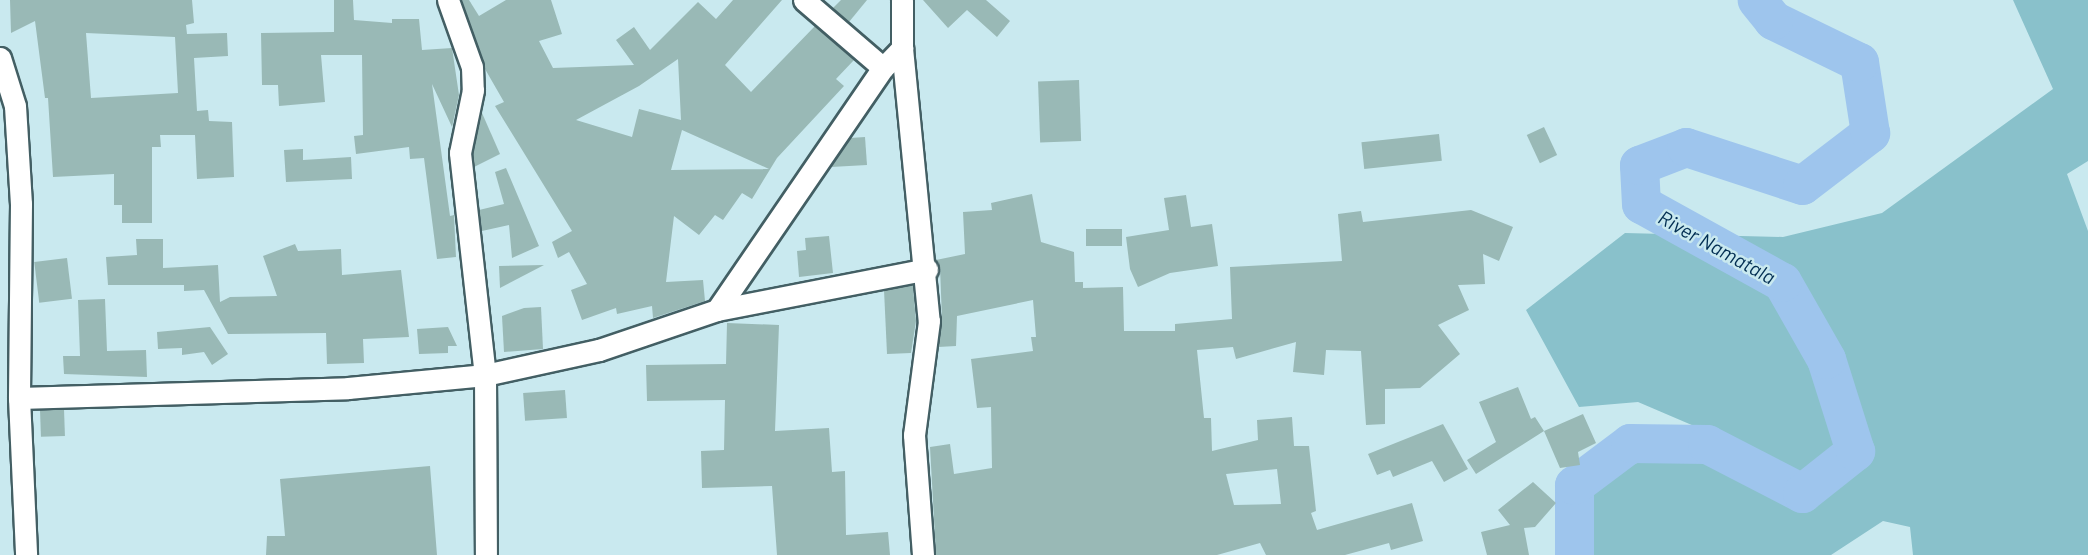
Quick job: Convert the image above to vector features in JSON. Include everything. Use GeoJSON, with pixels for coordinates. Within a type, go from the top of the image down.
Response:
{"type":"FeatureCollection","features":[{"type":"Feature","properties":{"kind":"street"},"geometry":{"type":"LineString","coordinates":[[448,0],[472,67],[473,90],[460,153],[485,375],[486,555]]}},
{"type":"Feature","properties":{"kind":"street"},"geometry":{"type":"LineString","coordinates":[[804,0],[883,69]]}},
{"type":"Feature","properties":{"kind":"street"},"geometry":{"type":"LineString","coordinates":[[902,0],[902,48],[915,193],[927,269],[929,321],[914,435],[923,555]]}},
{"type":"Feature","properties":{"kind":"street"},"geometry":{"type":"LineString","coordinates":[[717,310],[883,69],[902,48]]}},
{"type":"Feature","properties":{"kind":"street"},"geometry":{"type":"LineString","coordinates":[[0,58],[15,106],[21,204],[18,398],[26,555]]}},
{"type":"Feature","properties":{"kind":"street"},"geometry":{"type":"LineString","coordinates":[[18,398],[348,388],[485,375],[599,350],[717,310],[927,269]]}},
{"type":"Feature","properties":{"kind":"shaded area"},"geometry":{"type":"Polygon","coordinates":[[[2013,0],[2088,0],[2088,161],[2067,174],[2088,231],[2088,555],[1913,555],[1910,527],[1883,521],[1831,555],[1590,555],[1586,548],[1587,502],[1605,477],[1653,456],[1697,451],[1776,491],[1783,464],[1638,402],[1579,407],[1526,310],[1625,233],[1783,237],[1882,213],[2053,89],[2013,0]]]}},
{"type":"Feature","properties":{"kind":"building"},"geometry":{"type":"Polygon","coordinates":[[[10,0],[192,0],[194,23],[186,25],[187,34],[227,33],[228,56],[194,58],[197,111],[208,110],[209,121],[232,122],[234,177],[197,179],[195,135],[160,135],[161,147],[152,147],[152,223],[122,223],[122,205],[114,205],[114,174],[53,177],[48,98],[45,98],[35,21],[11,33],[10,0]],[[86,33],[91,98],[178,93],[175,37],[86,33]]]}},
{"type":"Feature","properties":{"kind":"building"},"geometry":{"type":"Polygon","coordinates":[[[334,0],[353,0],[354,20],[392,23],[392,19],[419,19],[422,50],[452,48],[459,95],[452,127],[432,84],[450,216],[454,215],[456,257],[437,259],[424,158],[410,159],[409,147],[356,154],[354,136],[363,135],[362,55],[321,55],[325,102],[279,106],[278,85],[262,85],[261,33],[334,32],[334,0]]]}},
{"type":"Feature","properties":{"kind":"building"},"geometry":{"type":"Polygon","coordinates":[[[462,0],[469,0],[479,16],[506,0],[551,0],[562,34],[539,41],[553,68],[634,65],[616,40],[634,27],[650,50],[698,2],[716,19],[733,0],[782,0],[725,65],[751,92],[815,26],[854,60],[836,79],[844,86],[777,158],[752,199],[742,193],[723,220],[715,215],[699,235],[674,216],[666,282],[703,280],[705,301],[653,318],[652,306],[617,314],[616,308],[582,320],[571,290],[587,284],[569,252],[558,258],[552,242],[572,231],[495,106],[504,102],[485,69],[462,0]],[[678,59],[639,86],[576,120],[632,137],[639,109],[681,120],[678,59]],[[682,130],[671,170],[769,169],[682,130]]]}},
{"type":"Feature","properties":{"kind":"building"},"geometry":{"type":"Polygon","coordinates":[[[841,0],[867,0],[849,22],[833,8],[841,0]]]}},
{"type":"Feature","properties":{"kind":"building"},"geometry":{"type":"Polygon","coordinates":[[[923,0],[986,0],[1010,21],[997,37],[967,10],[948,28],[923,0]]]}},
{"type":"Feature","properties":{"kind":"building"},"geometry":{"type":"Polygon","coordinates":[[[1079,80],[1081,141],[1040,142],[1038,81],[1079,80]]]}},
{"type":"Feature","properties":{"kind":"building"},"geometry":{"type":"Polygon","coordinates":[[[482,113],[500,154],[474,167],[473,154],[482,113]]]}},
{"type":"Feature","properties":{"kind":"building"},"geometry":{"type":"Polygon","coordinates":[[[1544,127],[1557,155],[1540,163],[1527,135],[1544,127]]]}},
{"type":"Feature","properties":{"kind":"building"},"geometry":{"type":"Polygon","coordinates":[[[1439,134],[1442,161],[1364,169],[1361,142],[1439,134]]]}},
{"type":"Feature","properties":{"kind":"building"},"geometry":{"type":"Polygon","coordinates":[[[865,137],[867,165],[831,167],[850,138],[865,137]]]}},
{"type":"Feature","properties":{"kind":"building"},"geometry":{"type":"Polygon","coordinates":[[[303,149],[303,160],[351,157],[352,179],[286,182],[284,150],[303,149]]]}},
{"type":"Feature","properties":{"kind":"building"},"geometry":{"type":"Polygon","coordinates":[[[506,168],[539,246],[512,258],[509,225],[482,231],[479,210],[504,204],[495,172],[506,168]]]}},
{"type":"Feature","properties":{"kind":"building"},"geometry":{"type":"Polygon","coordinates":[[[1032,194],[1041,242],[1074,252],[1075,282],[1083,282],[1083,288],[1123,287],[1124,331],[1175,331],[1175,324],[1232,319],[1230,267],[1342,261],[1338,214],[1361,211],[1363,222],[1471,210],[1513,227],[1499,261],[1483,254],[1485,284],[1458,285],[1469,310],[1438,325],[1460,354],[1420,388],[1385,389],[1385,424],[1366,425],[1361,351],[1326,350],[1324,375],[1293,372],[1296,342],[1236,359],[1233,347],[1197,350],[1204,418],[1211,418],[1212,451],[1258,440],[1257,420],[1292,417],[1294,446],[1309,446],[1316,511],[1311,513],[1317,530],[1412,503],[1423,541],[1391,550],[1389,543],[1345,555],[1266,555],[1260,543],[1217,555],[936,555],[930,447],[950,444],[954,474],[992,468],[991,407],[977,408],[971,359],[1033,351],[1031,337],[1036,337],[1033,300],[957,316],[956,346],[938,347],[942,320],[940,267],[936,260],[965,254],[963,212],[992,210],[991,203],[1032,194]],[[1277,469],[1226,474],[1234,505],[1281,504],[1277,469]]]}},
{"type":"Feature","properties":{"kind":"building"},"geometry":{"type":"Polygon","coordinates":[[[1186,195],[1191,227],[1212,224],[1218,266],[1170,273],[1138,287],[1130,269],[1126,237],[1169,230],[1164,198],[1186,195]]]}},
{"type":"Feature","properties":{"kind":"building"},"geometry":{"type":"Polygon","coordinates":[[[1086,229],[1122,229],[1122,246],[1086,246],[1086,229]]]}},
{"type":"Feature","properties":{"kind":"building"},"geometry":{"type":"Polygon","coordinates":[[[829,236],[833,273],[799,277],[797,251],[806,250],[805,238],[829,236]]]}},
{"type":"Feature","properties":{"kind":"building"},"geometry":{"type":"Polygon","coordinates":[[[136,239],[163,239],[163,268],[218,265],[220,302],[230,297],[277,296],[263,256],[295,244],[298,251],[341,249],[342,275],[401,270],[409,337],[363,339],[364,363],[327,364],[326,333],[228,334],[204,290],[184,291],[184,285],[108,285],[106,257],[137,255],[136,239]]]}},
{"type":"Feature","properties":{"kind":"building"},"geometry":{"type":"Polygon","coordinates":[[[67,258],[72,299],[39,303],[34,262],[67,258]]]}},
{"type":"Feature","properties":{"kind":"building"},"geometry":{"type":"Polygon","coordinates":[[[544,265],[500,288],[499,266],[544,265]]]}},
{"type":"Feature","properties":{"kind":"building"},"geometry":{"type":"Polygon","coordinates":[[[913,286],[916,321],[911,353],[887,354],[884,290],[913,286]]]}},
{"type":"Feature","properties":{"kind":"building"},"geometry":{"type":"Polygon","coordinates":[[[105,299],[107,351],[146,350],[147,377],[64,374],[63,356],[80,356],[78,300],[105,299]]]}},
{"type":"Feature","properties":{"kind":"building"},"geometry":{"type":"Polygon","coordinates":[[[541,307],[543,349],[504,352],[502,316],[524,308],[541,307]]]}},
{"type":"Feature","properties":{"kind":"building"},"geometry":{"type":"Polygon","coordinates":[[[727,323],[779,325],[775,431],[829,428],[832,472],[845,471],[846,535],[888,532],[890,555],[777,555],[772,486],[702,488],[701,451],[724,450],[725,400],[647,401],[646,365],[726,364],[727,323]]]}},
{"type":"Feature","properties":{"kind":"building"},"geometry":{"type":"Polygon","coordinates":[[[210,327],[228,354],[212,365],[204,352],[182,355],[182,348],[158,349],[157,332],[210,327]]]}},
{"type":"Feature","properties":{"kind":"building"},"geometry":{"type":"Polygon","coordinates":[[[448,327],[457,346],[448,346],[448,353],[419,354],[417,329],[448,327]]]}},
{"type":"Feature","properties":{"kind":"building"},"geometry":{"type":"Polygon","coordinates":[[[1518,387],[1531,419],[1535,417],[1544,431],[1476,474],[1467,460],[1496,442],[1479,402],[1518,387]]]}},
{"type":"Feature","properties":{"kind":"building"},"geometry":{"type":"Polygon","coordinates":[[[565,390],[567,418],[525,421],[523,393],[565,390]]]}},
{"type":"Feature","properties":{"kind":"building"},"geometry":{"type":"Polygon","coordinates":[[[64,409],[65,436],[41,437],[40,410],[64,409]]]}},
{"type":"Feature","properties":{"kind":"building"},"geometry":{"type":"Polygon","coordinates":[[[1583,414],[1596,443],[1578,452],[1580,465],[1560,468],[1544,431],[1583,414]]]}},
{"type":"Feature","properties":{"kind":"building"},"geometry":{"type":"Polygon","coordinates":[[[1443,424],[1468,469],[1444,482],[1432,461],[1393,477],[1390,470],[1377,475],[1368,454],[1443,424]]]}},
{"type":"Feature","properties":{"kind":"building"},"geometry":{"type":"Polygon","coordinates":[[[430,466],[437,555],[266,555],[267,536],[285,536],[280,479],[430,466]]]}},
{"type":"Feature","properties":{"kind":"building"},"geometry":{"type":"Polygon","coordinates":[[[1533,482],[1556,503],[1535,527],[1524,528],[1529,555],[1487,555],[1481,532],[1510,525],[1498,510],[1533,482]]]}},
{"type":"Feature","properties":{"kind":"waterway","name":"River Namatala"},"geometry":{"type":"LineString","coordinates":[[1574,555],[1574,485],[1630,443],[1707,444],[1802,493],[1855,451],[1826,359],[1782,282],[1641,204],[1639,165],[1686,147],[1802,185],[1870,133],[1859,62],[1773,20],[1757,0]]}}]}
